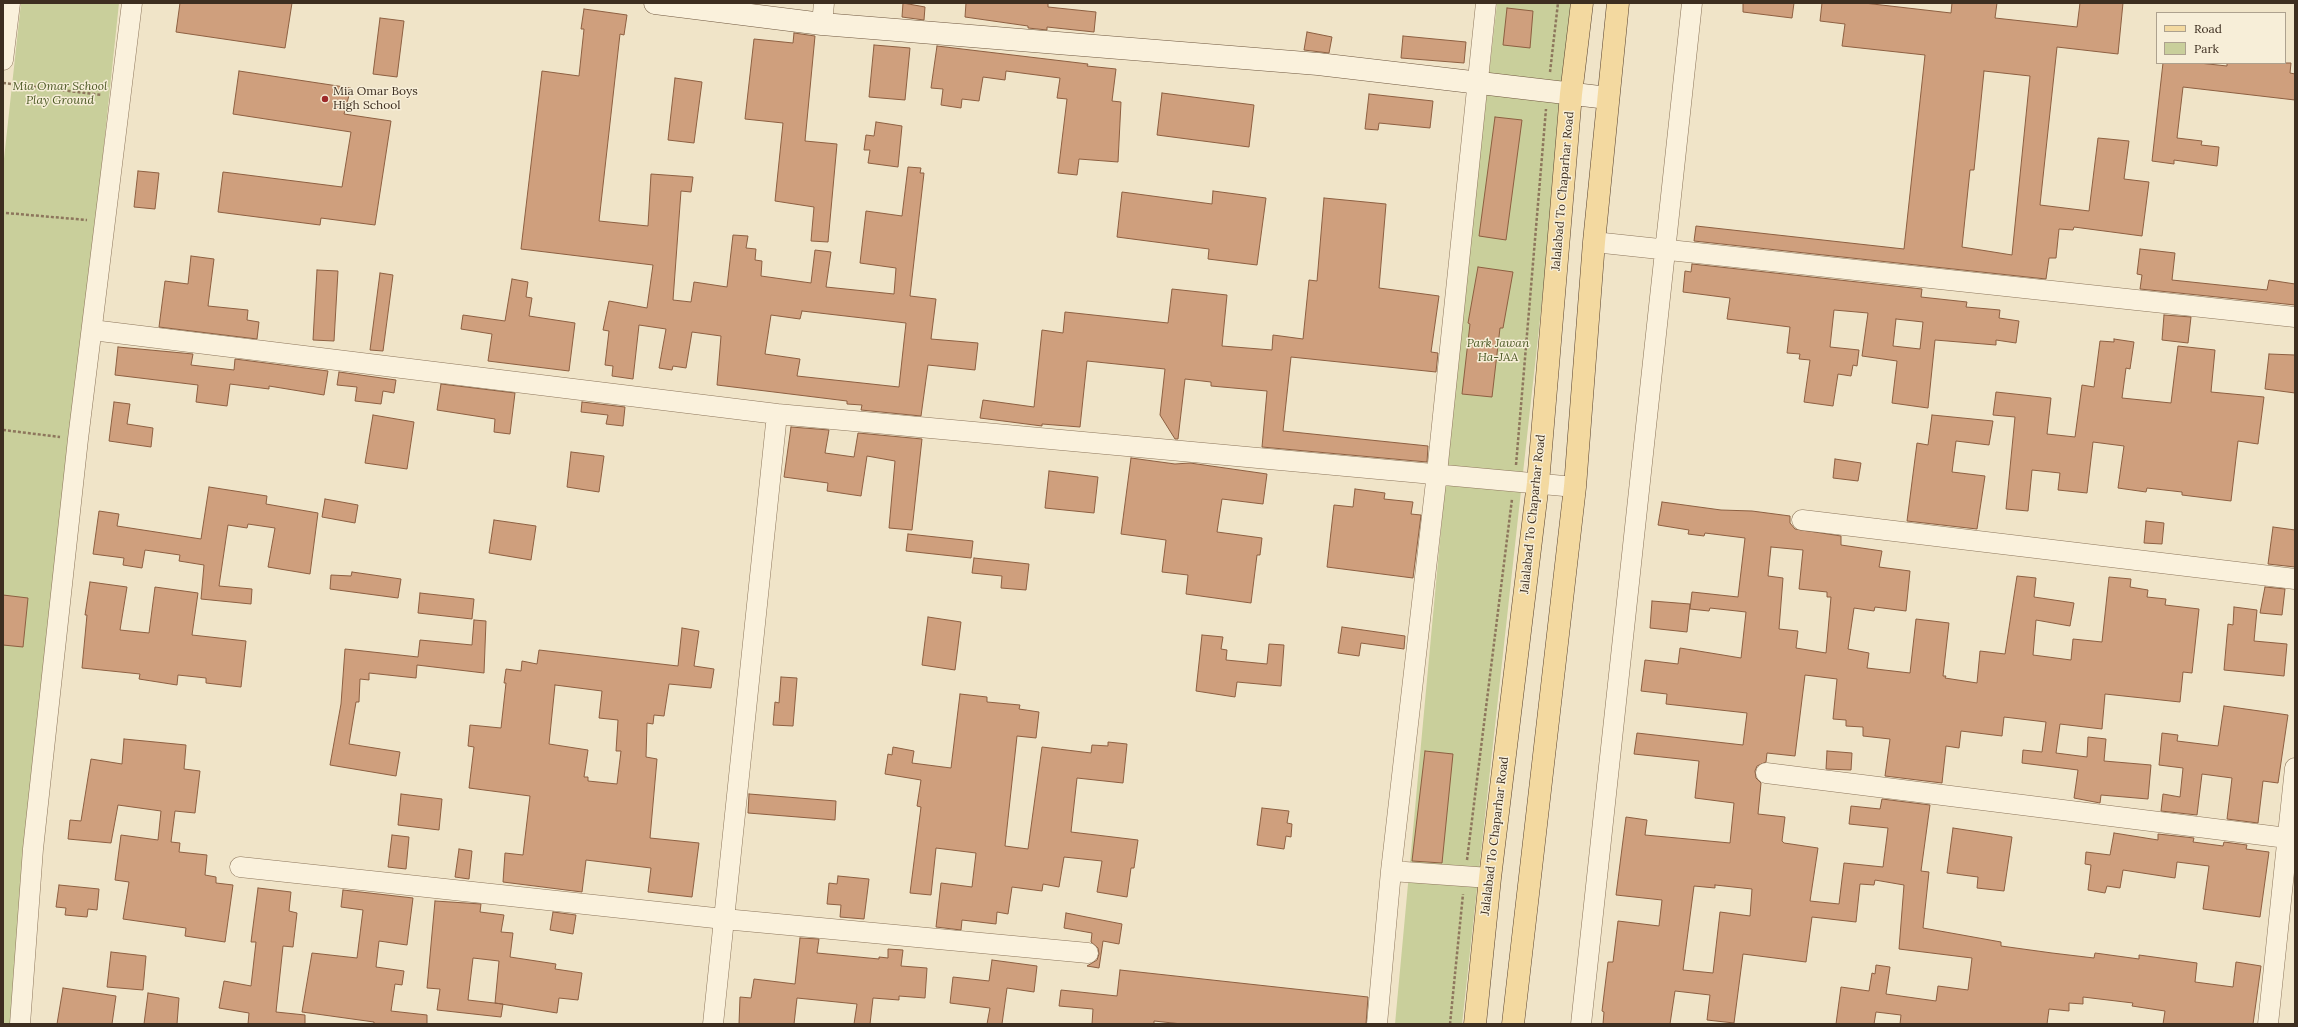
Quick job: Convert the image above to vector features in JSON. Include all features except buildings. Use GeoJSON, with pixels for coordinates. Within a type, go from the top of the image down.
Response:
{"type":"FeatureCollection","features":[{"type":"Feature","properties":{"kind":"main road","name":"Jalalabad To Chaparhar Road"},"geometry":{"type":"LineString","coordinates":[[1475,1024],[1490,878],[1538,483],[1572,94],[1582,3]]}},
{"type":"Feature","properties":{"kind":"main road"},"geometry":{"type":"LineString","coordinates":[[1513,1024],[1575,487],[1594,242],[1618,3]]}},
{"type":"Feature","properties":{"kind":"street"},"geometry":{"type":"LineString","coordinates":[[3,60],[10,3]]}},
{"type":"Feature","properties":{"kind":"street"},"geometry":{"type":"LineString","coordinates":[[20,1024],[33,850],[78,439],[132,3]]}},
{"type":"Feature","properties":{"kind":"street"},"geometry":{"type":"LineString","coordinates":[[655,3],[823,13],[1318,64],[1608,98]]}},
{"type":"Feature","properties":{"kind":"street"},"geometry":{"type":"LineString","coordinates":[[1377,1024],[1391,871],[1437,473],[1476,83],[1486,3]]}},
{"type":"Feature","properties":{"kind":"street"},"geometry":{"type":"LineString","coordinates":[[1581,1024],[1692,3]]}},
{"type":"Feature","properties":{"kind":"street"},"geometry":{"type":"LineString","coordinates":[[1594,242],[2295,317]]}},
{"type":"Feature","properties":{"kind":"street"},"geometry":{"type":"LineString","coordinates":[[92,330],[777,414],[1437,473],[1575,487]]}},
{"type":"Feature","properties":{"kind":"street"},"geometry":{"type":"LineString","coordinates":[[712,1024],[777,414]]}},
{"type":"Feature","properties":{"kind":"street"},"geometry":{"type":"LineString","coordinates":[[1802,520],[2295,579]]}},
{"type":"Feature","properties":{"kind":"street"},"geometry":{"type":"LineString","coordinates":[[2268,1024],[2291,838],[2295,768]]}},
{"type":"Feature","properties":{"kind":"street"},"geometry":{"type":"LineString","coordinates":[[1766,773],[2291,838]]}},
{"type":"Feature","properties":{"kind":"street"},"geometry":{"type":"LineString","coordinates":[[240,867],[724,919],[1088,953]]}},
{"type":"Feature","properties":{"kind":"street"},"geometry":{"type":"LineString","coordinates":[[1391,871],[1490,878]]}},
{"type":"Feature","properties":{"kind":"path"},"geometry":{"type":"LineString","coordinates":[[1450,1024],[1481,736],[1514,481],[1548,91],[1558,3]]}},
{"type":"Feature","properties":{"kind":"path"},"geometry":{"type":"LineString","coordinates":[[3,83],[120,97]]}},
{"type":"Feature","properties":{"kind":"path"},"geometry":{"type":"LineString","coordinates":[[6,213],[106,222]]}},
{"type":"Feature","properties":{"kind":"path"},"geometry":{"type":"LineString","coordinates":[[3,430],[78,439]]}},
{"type":"Feature","properties":{"kind":"green space","name":"Mia Omar School Play Ground"},"geometry":{"type":"Polygon","coordinates":[[[21,3],[119,3],[11,1024],[3,1024],[3,168],[21,3]]]}},
{"type":"Feature","properties":{"kind":"green space","name":"Park Jawan Ha-JAA"},"geometry":{"type":"Polygon","coordinates":[[[1497,3],[1575,3],[1462,1024],[1395,1024],[1457,357],[1497,3]]]}},
{"type":"Feature","properties":{"kind":"place","name":"Mia Omar Boys High School"},"geometry":{"type":"Point","coordinates":[325,99]}}]}
